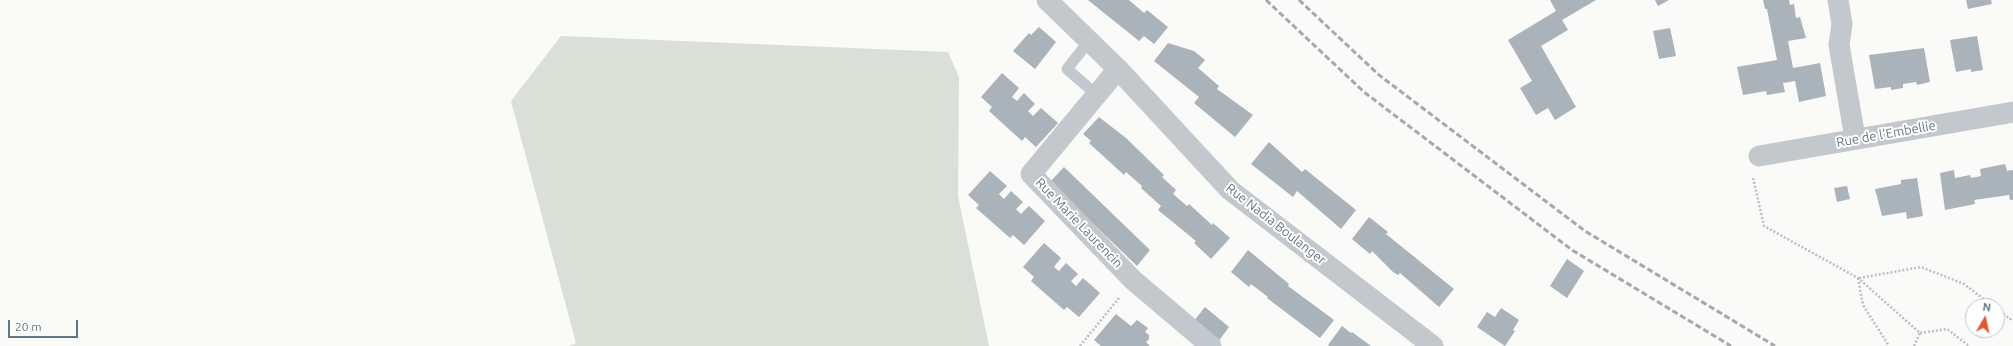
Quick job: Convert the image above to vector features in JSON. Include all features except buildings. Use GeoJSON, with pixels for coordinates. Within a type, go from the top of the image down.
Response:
{"type":"FeatureCollection","features":[{"type":"Feature","properties":{"kind":"street","name":"Rue Nadia Boulanger"},"geometry":{"type":"LineString","coordinates":[[1046,0],[1118,69],[1230,190],[1433,346]]}},
{"type":"Feature","properties":{"kind":"street"},"geometry":{"type":"LineString","coordinates":[[1838,0],[1842,24],[1839,45],[1855,138]]}},
{"type":"Feature","properties":{"kind":"street","name":"Rue Marie Laurencin"},"geometry":{"type":"LineString","coordinates":[[1118,69],[1031,174],[1133,280],[1211,346]]}},
{"type":"Feature","properties":{"kind":"street","name":"Rue de l'Embellie"},"geometry":{"type":"LineString","coordinates":[[1759,156],[1855,138],[2013,112]]}},
{"type":"Feature","properties":{"kind":"lane"},"geometry":{"type":"LineString","coordinates":[[1089,41],[1067,69],[1097,95]]}},
{"type":"Feature","properties":{"kind":"path"},"geometry":{"type":"LineString","coordinates":[[1759,156],[1752,172],[1764,226],[1858,278],[1920,333]]}},
{"type":"Feature","properties":{"kind":"path"},"geometry":{"type":"LineString","coordinates":[[1858,278],[1921,267],[1964,284],[1982,298]]}},
{"type":"Feature","properties":{"kind":"path"},"geometry":{"type":"LineString","coordinates":[[1858,278],[1863,305],[1889,346]]}},
{"type":"Feature","properties":{"kind":"path"},"geometry":{"type":"LineString","coordinates":[[1080,346],[1133,280]]}},
{"type":"Feature","properties":{"kind":"path"},"geometry":{"type":"LineString","coordinates":[[1920,333],[1947,329],[1969,346]]}},
{"type":"Feature","properties":{"kind":"path"},"geometry":{"type":"LineString","coordinates":[[1914,346],[1920,333]]}},
{"type":"Feature","properties":{"kind":"shaded area"},"geometry":{"type":"Polygon","coordinates":[[[561,36],[948,52],[959,77],[958,196],[989,346],[569,346],[576,343],[511,101],[561,36]]]}},
{"type":"Feature","properties":{"kind":"railway"},"geometry":{"type":"LineString","coordinates":[[1266,0],[1364,92],[1572,250],[1731,346]]}},
{"type":"Feature","properties":{"kind":"railway"},"geometry":{"type":"LineString","coordinates":[[1299,0],[1379,75],[1585,231],[1775,346]]}}]}
